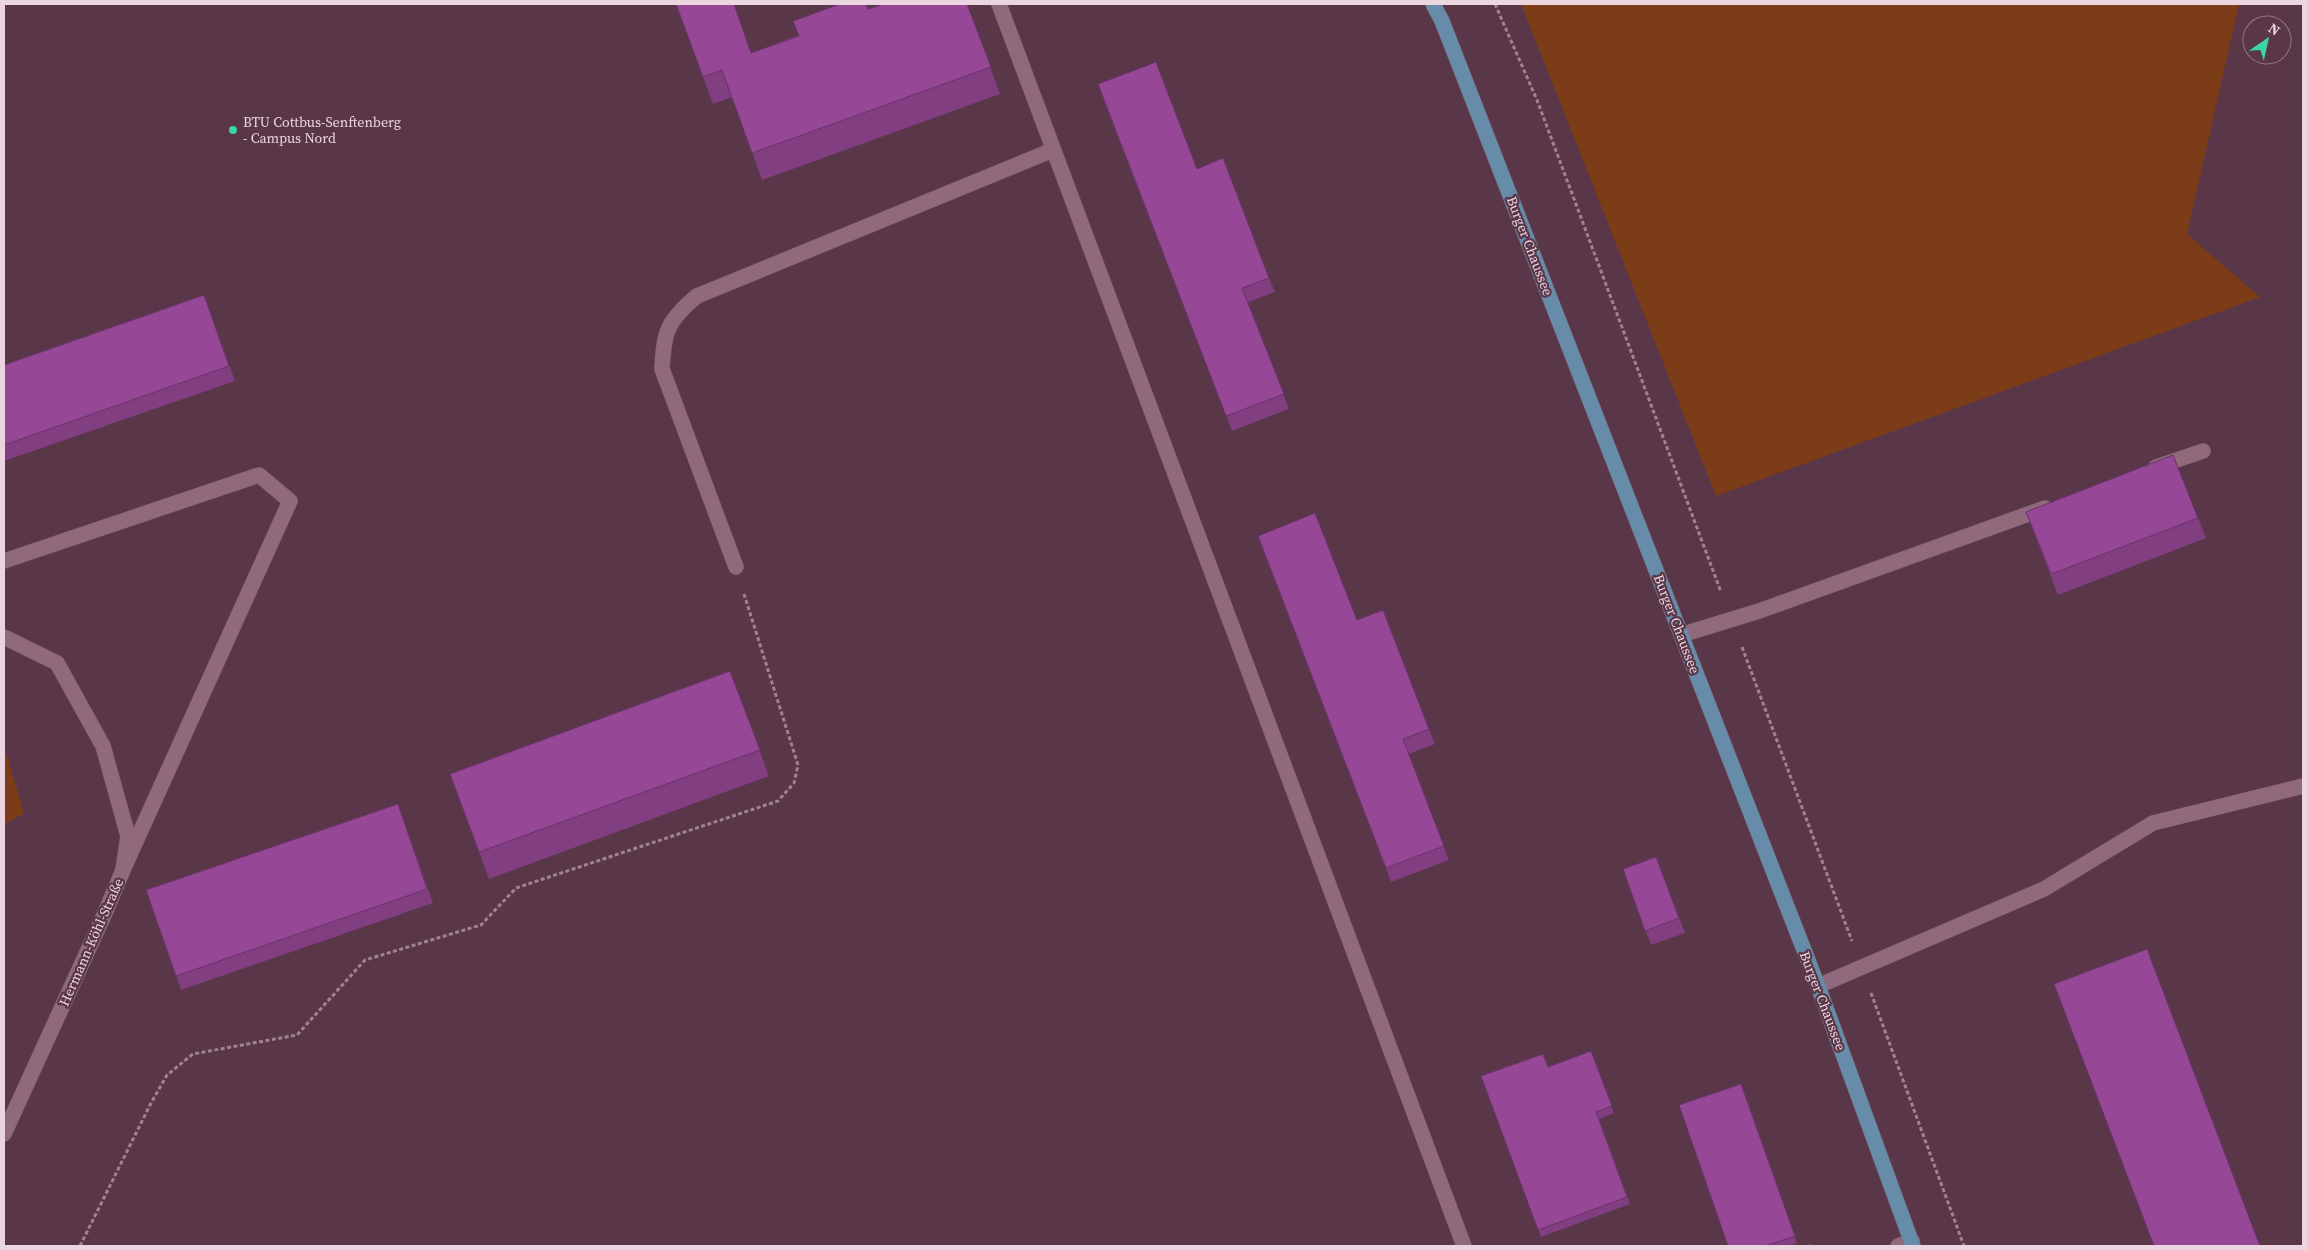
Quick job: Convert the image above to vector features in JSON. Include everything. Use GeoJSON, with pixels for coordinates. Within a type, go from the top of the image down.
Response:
{"type":"FeatureCollection","features":[{"type":"Feature","properties":{"kind":"main road","name":"Burger Chaussee"},"geometry":{"type":"LineString","coordinates":[[1433,4],[1442,21],[1818,986],[1908,1245]]}},
{"type":"Feature","properties":{"kind":"lane"},"geometry":{"type":"LineString","coordinates":[[998,4],[1464,1246]]}},
{"type":"Feature","properties":{"kind":"lane"},"geometry":{"type":"LineString","coordinates":[[736,567],[662,369],[663,338],[676,314],[697,296],[1053,150]]}},
{"type":"Feature","properties":{"kind":"lane"},"geometry":{"type":"LineString","coordinates":[[2138,474],[2203,450]]}},
{"type":"Feature","properties":{"kind":"lane"},"geometry":{"type":"LineString","coordinates":[[4,561],[259,475],[290,501],[123,870]]}},
{"type":"Feature","properties":{"kind":"lane"},"geometry":{"type":"LineString","coordinates":[[1681,635],[1759,611],[2055,504]]}},
{"type":"Feature","properties":{"kind":"lane","name":"Hermann-Köhl-Straße"},"geometry":{"type":"LineString","coordinates":[[4,636],[57,663],[104,746],[128,836],[123,870],[4,1134]]}},
{"type":"Feature","properties":{"kind":"lane"},"geometry":{"type":"LineString","coordinates":[[1818,986],[2044,889],[2153,823],[2303,786]]}},
{"type":"Feature","properties":{"kind":"path"},"geometry":{"type":"LineString","coordinates":[[80,1246],[163,1082],[167,1076],[193,1054],[297,1035],[365,960],[482,925],[516,888],[778,800],[794,783],[798,765],[736,567]]}},
{"type":"Feature","properties":{"kind":"shaded area"},"geometry":{"type":"Polygon","coordinates":[[[1521,4],[2239,4],[2187,234],[2260,297],[1716,496],[1521,4]]]}},
{"type":"Feature","properties":{"kind":"shaded area"},"geometry":{"type":"Polygon","coordinates":[[[4,746],[24,813],[4,825],[4,746]]]}},
{"type":"Feature","properties":{"kind":"building"},"geometry":{"type":"Polygon","coordinates":[[[676,4],[734,4],[751,53],[799,36],[793,21],[840,4],[866,4],[868,9],[883,4],[967,4],[991,67],[752,153],[722,70],[703,77],[676,4]]]}},
{"type":"Feature","properties":{"kind":"building"},"geometry":{"type":"Polygon","coordinates":[[[1156,62],[1197,169],[1223,158],[1269,278],[1242,288],[1284,394],[1226,416],[1098,84],[1156,62]]]}},
{"type":"Feature","properties":{"kind":"building"},"geometry":{"type":"Polygon","coordinates":[[[204,295],[229,366],[4,445],[4,365],[204,295]]]}},
{"type":"Feature","properties":{"kind":"building"},"geometry":{"type":"Polygon","coordinates":[[[2173,455],[2198,518],[2051,574],[2026,512],[2173,455]]]}},
{"type":"Feature","properties":{"kind":"building"},"geometry":{"type":"Polygon","coordinates":[[[1315,513],[1357,620],[1383,610],[1429,729],[1403,739],[1444,846],[1386,868],[1258,536],[1315,513]]]}},
{"type":"Feature","properties":{"kind":"building"},"geometry":{"type":"Polygon","coordinates":[[[730,671],[760,750],[479,852],[450,774],[730,671]]]}},
{"type":"Feature","properties":{"kind":"building"},"geometry":{"type":"Polygon","coordinates":[[[398,804],[427,889],[176,976],[146,890],[398,804]]]}},
{"type":"Feature","properties":{"kind":"building"},"geometry":{"type":"Polygon","coordinates":[[[1656,857],[1679,918],[1645,931],[1623,869],[1656,857]]]}},
{"type":"Feature","properties":{"kind":"building"},"geometry":{"type":"Polygon","coordinates":[[[2147,949],[2260,1246],[2154,1246],[2054,984],[2147,949]]]}},
{"type":"Feature","properties":{"kind":"building"},"geometry":{"type":"Polygon","coordinates":[[[1591,1051],[1612,1106],[1596,1112],[1627,1197],[1538,1230],[1481,1076],[1543,1054],[1548,1067],[1591,1051]]]}},
{"type":"Feature","properties":{"kind":"building"},"geometry":{"type":"Polygon","coordinates":[[[1741,1084],[1795,1236],[1765,1246],[1728,1246],[1679,1105],[1741,1084]]]}},
{"type":"Feature","properties":{"kind":"place","name":"BTU Cottbus-Senftenberg - Campus Nord"},"geometry":{"type":"Point","coordinates":[233,130]}}]}
